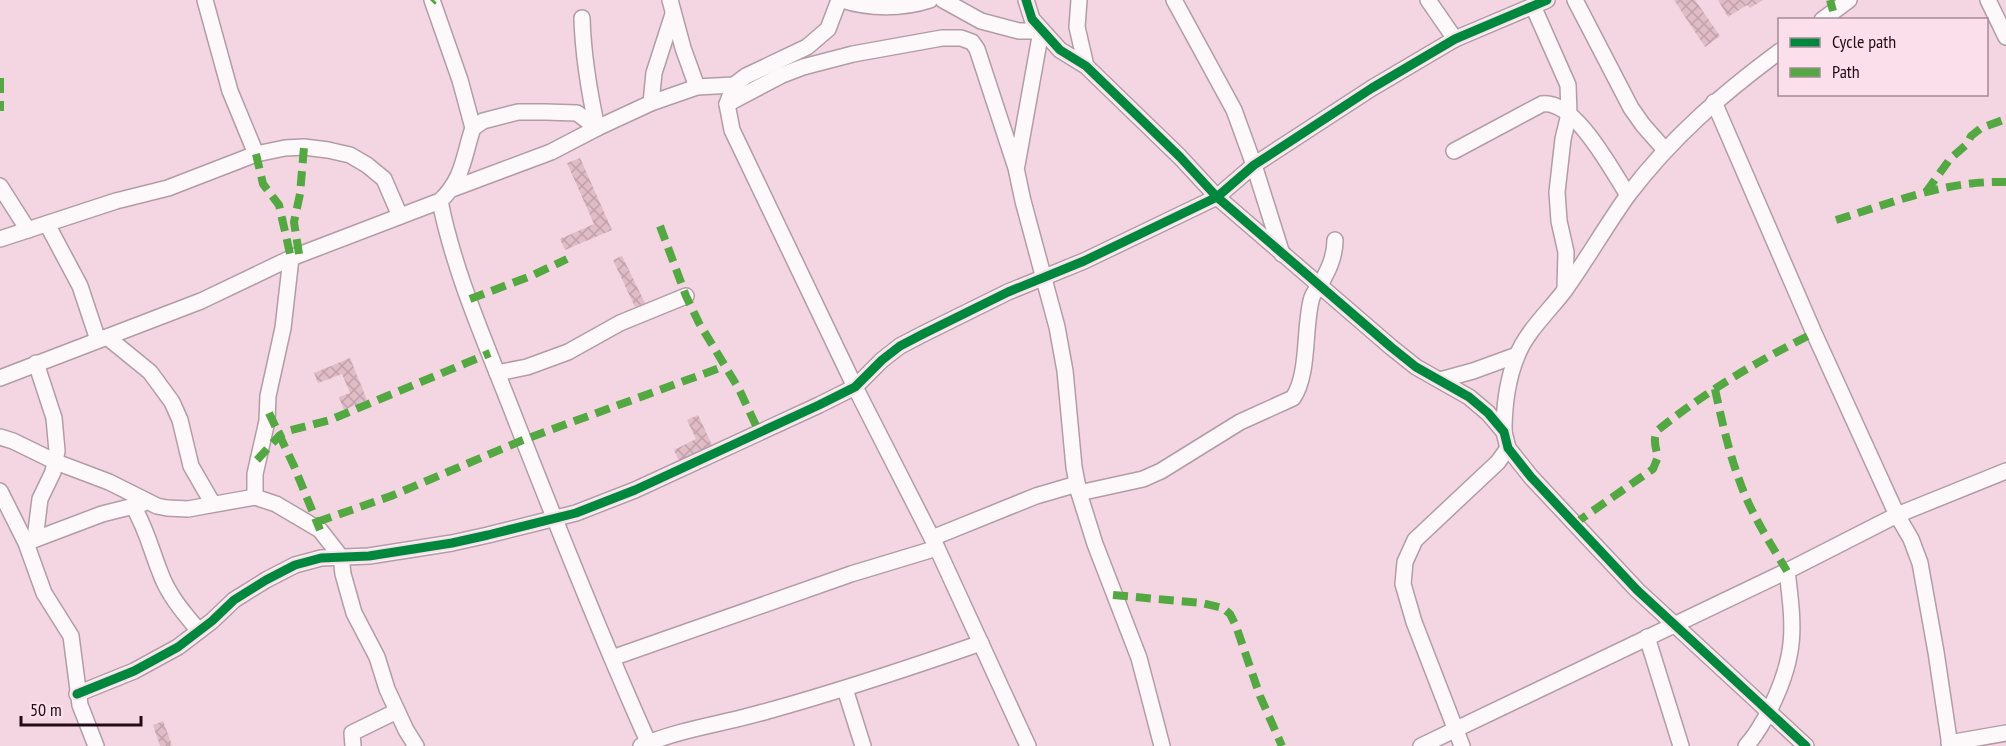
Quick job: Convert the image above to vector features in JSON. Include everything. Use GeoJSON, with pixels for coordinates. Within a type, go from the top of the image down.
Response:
{"type":"FeatureCollection","features":[{"type":"Feature","properties":{"kind":"street"},"geometry":{"type":"LineString","coordinates":[[205,0],[230,91],[256,154]]}},
{"type":"Feature","properties":{"kind":"street"},"geometry":{"type":"LineString","coordinates":[[432,0],[460,80],[473,128]]}},
{"type":"Feature","properties":{"kind":"street"},"geometry":{"type":"LineString","coordinates":[[930,0],[914,5],[877,6],[858,5],[840,0],[828,29],[807,47],[746,76],[734,86],[727,105],[732,130],[748,166],[796,260],[855,387],[934,543],[1028,746]]}},
{"type":"Feature","properties":{"kind":"street"},"geometry":{"type":"LineString","coordinates":[[943,0],[981,21],[1019,31],[1041,31]]}},
{"type":"Feature","properties":{"kind":"street"},"geometry":{"type":"LineString","coordinates":[[1026,0],[1032,19],[1041,31],[1060,50],[1086,66],[1180,157],[1217,197],[1390,347],[1416,367],[1469,397],[1504,432]]}},
{"type":"Feature","properties":{"kind":"street"},"geometry":{"type":"LineString","coordinates":[[1079,0],[1077,27],[1086,66]]}},
{"type":"Feature","properties":{"kind":"street"},"geometry":{"type":"LineString","coordinates":[[1174,0],[1234,110],[1282,254]]}},
{"type":"Feature","properties":{"kind":"street"},"geometry":{"type":"LineString","coordinates":[[1428,0],[1455,39]]}},
{"type":"Feature","properties":{"kind":"street"},"geometry":{"type":"LineString","coordinates":[[1575,0],[1631,108],[1665,150]]}},
{"type":"Feature","properties":{"kind":"street"},"geometry":{"type":"LineString","coordinates":[[1825,18],[1849,0]]}},
{"type":"Feature","properties":{"kind":"street"},"geometry":{"type":"LineString","coordinates":[[1989,1],[2006,37]]}},
{"type":"Feature","properties":{"kind":"street"},"geometry":{"type":"LineString","coordinates":[[77,694],[134,671],[178,646],[200,631],[234,600],[283,571],[307,561],[369,556],[488,536],[601,505],[855,387],[900,346],[1008,292],[1084,261],[1217,197],[1254,165],[1344,106],[1455,39],[1540,3],[1568,85],[1569,114],[1563,139],[1557,192],[1559,221],[1566,252],[1565,290]]}},
{"type":"Feature","properties":{"kind":"street"},"geometry":{"type":"LineString","coordinates":[[671,7],[697,87]]}},
{"type":"Feature","properties":{"kind":"street"},"geometry":{"type":"LineString","coordinates":[[651,103],[654,73],[671,7]]}},
{"type":"Feature","properties":{"kind":"street"},"geometry":{"type":"LineString","coordinates":[[582,18],[587,85],[597,128]]}},
{"type":"Feature","properties":{"kind":"street"},"geometry":{"type":"LineString","coordinates":[[1016,168],[1041,31]]}},
{"type":"Feature","properties":{"kind":"street"},"geometry":{"type":"LineString","coordinates":[[727,105],[803,67],[853,54],[942,38],[961,38],[972,42],[977,49],[1016,168],[1057,327],[1065,371],[1078,488],[1095,544],[1139,658],[1162,746]]}},
{"type":"Feature","properties":{"kind":"street"},"geometry":{"type":"LineString","coordinates":[[1778,52],[1714,102],[1665,150],[1628,195],[1565,290],[1534,328],[1517,355],[1504,408],[1504,432],[1508,448],[1531,477],[1637,590],[1806,746]]}},
{"type":"Feature","properties":{"kind":"street"},"geometry":{"type":"LineString","coordinates":[[452,189],[551,152],[651,103],[697,87],[734,86]]}},
{"type":"Feature","properties":{"kind":"street"},"geometry":{"type":"LineString","coordinates":[[1714,102],[1809,322],[1911,539],[1920,563],[1950,745],[2006,733]]}},
{"type":"Feature","properties":{"kind":"street"},"geometry":{"type":"LineString","coordinates":[[1454,151],[1542,104],[1550,103],[1569,114],[1595,143],[1628,195]]}},
{"type":"Feature","properties":{"kind":"street"},"geometry":{"type":"LineString","coordinates":[[0,378],[201,301],[291,258],[440,201],[452,189],[462,170],[466,146],[473,128],[483,121],[518,112],[545,112],[577,114],[597,128]]}},
{"type":"Feature","properties":{"kind":"street"},"geometry":{"type":"LineString","coordinates":[[0,239],[116,201],[168,188],[256,154],[285,148],[304,147],[350,155],[368,165],[384,179],[400,216]]}},
{"type":"Feature","properties":{"kind":"street"},"geometry":{"type":"LineString","coordinates":[[0,186],[28,230]]}},
{"type":"Feature","properties":{"kind":"street"},"geometry":{"type":"LineString","coordinates":[[440,201],[449,241],[498,373],[646,745],[844,689],[981,643]]}},
{"type":"Feature","properties":{"kind":"street"},"geometry":{"type":"LineString","coordinates":[[47,224],[80,286],[103,339],[150,372],[172,402],[180,420],[191,466],[213,504]]}},
{"type":"Feature","properties":{"kind":"street"},"geometry":{"type":"LineString","coordinates":[[612,658],[934,543],[1036,496],[1143,479],[1176,462],[1240,422],[1293,398],[1298,391],[1302,376],[1311,298],[1332,261],[1335,240]]}},
{"type":"Feature","properties":{"kind":"street"},"geometry":{"type":"LineString","coordinates":[[255,497],[255,474],[267,421],[270,387],[283,328],[291,258]]}},
{"type":"Feature","properties":{"kind":"street"},"geometry":{"type":"LineString","coordinates":[[498,373],[527,367],[568,352],[620,323],[686,296]]}},
{"type":"Feature","properties":{"kind":"street"},"geometry":{"type":"LineString","coordinates":[[1440,380],[1517,355]]}},
{"type":"Feature","properties":{"kind":"street"},"geometry":{"type":"LineString","coordinates":[[30,541],[40,500],[56,462],[57,437],[54,418],[36,363]]}},
{"type":"Feature","properties":{"kind":"street"},"geometry":{"type":"LineString","coordinates":[[0,437],[167,508],[188,509],[255,497],[276,504],[320,530],[341,557],[343,574],[354,613],[377,657],[397,711],[416,746]]}},
{"type":"Feature","properties":{"kind":"street"},"geometry":{"type":"LineString","coordinates":[[1462,746],[1418,632],[1403,584],[1404,562],[1415,540],[1498,462],[1508,448]]}},
{"type":"Feature","properties":{"kind":"street"},"geometry":{"type":"LineString","coordinates":[[1421,746],[1787,571],[1898,514],[2006,471]]}},
{"type":"Feature","properties":{"kind":"street"},"geometry":{"type":"LineString","coordinates":[[0,490],[30,541],[44,593],[71,636],[77,694],[96,746]]}},
{"type":"Feature","properties":{"kind":"street"},"geometry":{"type":"LineString","coordinates":[[30,541],[102,514],[149,502]]}},
{"type":"Feature","properties":{"kind":"street"},"geometry":{"type":"LineString","coordinates":[[133,506],[144,525],[168,590],[200,631]]}},
{"type":"Feature","properties":{"kind":"street"},"geometry":{"type":"LineString","coordinates":[[1746,746],[1756,735],[1783,682],[1790,660],[1792,636],[1787,571]]}},
{"type":"Feature","properties":{"kind":"street"},"geometry":{"type":"LineString","coordinates":[[1647,637],[1682,746]]}},
{"type":"Feature","properties":{"kind":"street"},"geometry":{"type":"LineString","coordinates":[[844,689],[863,746]]}},
{"type":"Feature","properties":{"kind":"street"},"geometry":{"type":"LineString","coordinates":[[353,746],[352,733],[397,711]]}},
{"type":"Feature","properties":{"kind":"building"},"geometry":{"type":"Polygon","coordinates":[[[1674,0],[1695,0],[1720,36],[1705,47],[1674,0]]]}},
{"type":"Feature","properties":{"kind":"building"},"geometry":{"type":"Polygon","coordinates":[[[1718,0],[1763,0],[1750,8],[1747,5],[1728,17],[1718,0]]]}},
{"type":"Feature","properties":{"kind":"building"},"geometry":{"type":"Polygon","coordinates":[[[580,158],[612,230],[565,250],[560,239],[594,224],[567,163],[580,158]]]}},
{"type":"Feature","properties":{"kind":"building"},"geometry":{"type":"Polygon","coordinates":[[[622,256],[645,303],[635,307],[613,260],[622,256]]]}},
{"type":"Feature","properties":{"kind":"building"},"geometry":{"type":"Polygon","coordinates":[[[350,358],[367,400],[344,410],[339,397],[350,393],[342,374],[318,383],[314,373],[350,358]]]}},
{"type":"Feature","properties":{"kind":"building"},"geometry":{"type":"Polygon","coordinates":[[[698,415],[712,445],[679,461],[674,450],[696,439],[687,420],[698,415]]]}},
{"type":"Feature","properties":{"kind":"building"},"geometry":{"type":"Polygon","coordinates":[[[163,721],[172,745],[170,746],[160,746],[153,725],[163,721]]]}},
{"type":"Feature","properties":{"kind":"marked path"},"geometry":{"type":"LineString","coordinates":[[1830,0],[1833,11]]}},
{"type":"Feature","properties":{"kind":"marked path"},"geometry":{"type":"LineString","coordinates":[[0,78],[0,111]]}},
{"type":"Feature","properties":{"kind":"marked path"},"geometry":{"type":"LineString","coordinates":[[1926,192],[1950,159],[1967,144],[1971,136],[1981,128],[2006,119]]}},
{"type":"Feature","properties":{"kind":"marked path"},"geometry":{"type":"LineString","coordinates":[[299,254],[294,222],[300,194],[304,147]]}},
{"type":"Feature","properties":{"kind":"marked path"},"geometry":{"type":"LineString","coordinates":[[256,154],[263,184],[279,205],[291,258]]}},
{"type":"Feature","properties":{"kind":"marked path"},"geometry":{"type":"LineString","coordinates":[[1836,220],[1941,189],[1984,182],[2006,182]]}},
{"type":"Feature","properties":{"kind":"marked path"},"geometry":{"type":"LineString","coordinates":[[660,226],[686,296],[699,323],[739,389],[759,432]]}},
{"type":"Feature","properties":{"kind":"marked path"},"geometry":{"type":"LineString","coordinates":[[470,299],[531,276],[567,259]]}},
{"type":"Feature","properties":{"kind":"marked path"},"geometry":{"type":"LineString","coordinates":[[1574,524],[1653,469],[1658,457],[1655,440],[1658,430],[1733,377],[1814,333]]}},
{"type":"Feature","properties":{"kind":"marked path"},"geometry":{"type":"LineString","coordinates":[[257,460],[280,435],[288,431],[330,420],[490,353]]}},
{"type":"Feature","properties":{"kind":"marked path"},"geometry":{"type":"LineString","coordinates":[[317,522],[391,496],[523,440],[725,366]]}},
{"type":"Feature","properties":{"kind":"marked path"},"geometry":{"type":"LineString","coordinates":[[1715,389],[1728,446],[1742,488],[1766,537],[1787,571]]}},
{"type":"Feature","properties":{"kind":"marked path"},"geometry":{"type":"LineString","coordinates":[[269,413],[320,530]]}},
{"type":"Feature","properties":{"kind":"marked path"},"geometry":{"type":"LineString","coordinates":[[1113,595],[1202,603],[1223,608],[1230,614],[1260,696],[1282,746]]}},
{"type":"Feature","properties":{"kind":"cycle path"},"geometry":{"type":"LineString","coordinates":[[1026,0],[1032,19],[1060,50],[1086,66],[1180,157],[1217,197],[1416,367],[1469,397],[1488,413],[1504,432],[1508,448],[1531,477],[1637,590],[1806,746]]}},
{"type":"Feature","properties":{"kind":"cycle path"},"geometry":{"type":"LineString","coordinates":[[77,694],[134,671],[178,647],[212,621],[234,600],[295,565],[321,558],[369,556],[452,543],[576,513],[635,490],[819,405],[855,387],[900,346],[1008,292],[1084,261],[1217,197],[1254,165],[1372,88],[1455,39],[1547,0]]}}]}
